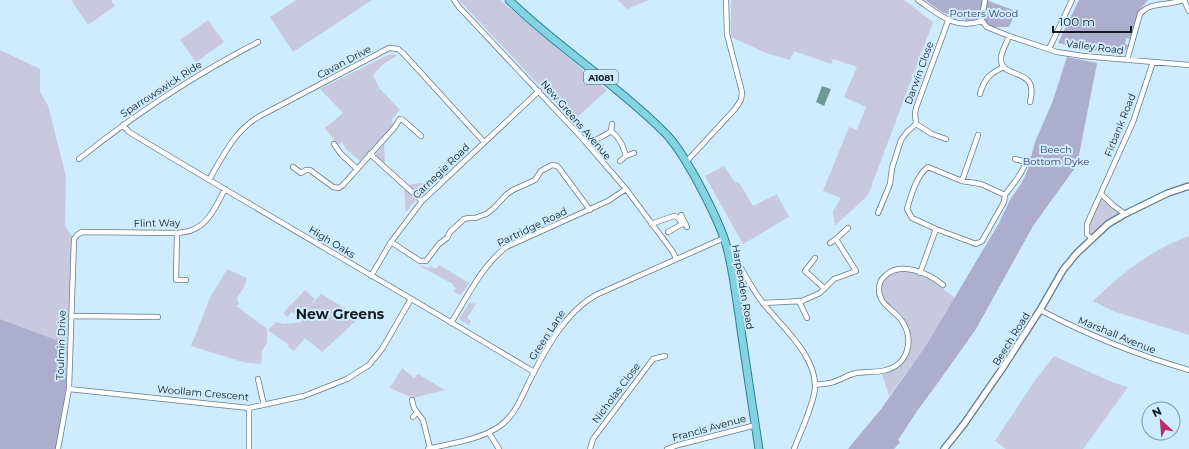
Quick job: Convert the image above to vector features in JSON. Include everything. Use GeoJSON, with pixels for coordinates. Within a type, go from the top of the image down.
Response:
{"type":"FeatureCollection","features":[{"type":"Feature","properties":{"kind":"main road","name":"Harpenden Road"},"geometry":{"type":"LineString","coordinates":[[508,0],[529,19],[602,77],[664,132],[686,162],[706,199],[724,238],[734,287],[759,449]]}},
{"type":"Feature","properties":{"kind":"street","name":"New Greens Avenue"},"geometry":{"type":"LineString","coordinates":[[454,0],[539,91],[626,189],[673,252],[676,259]]}},
{"type":"Feature","properties":{"kind":"street"},"geometry":{"type":"LineString","coordinates":[[686,162],[735,109],[741,100],[742,92],[727,34],[726,0]]}},
{"type":"Feature","properties":{"kind":"street"},"geometry":{"type":"LineString","coordinates":[[918,0],[948,21],[965,24],[974,24],[982,21],[985,0]]}},
{"type":"Feature","properties":{"kind":"street"},"geometry":{"type":"LineString","coordinates":[[1049,49],[1072,0]]}},
{"type":"Feature","properties":{"kind":"street"},"geometry":{"type":"LineString","coordinates":[[1127,60],[1140,14],[1144,10],[1156,5],[1177,3],[1184,0],[1189,11]]}},
{"type":"Feature","properties":{"kind":"street","name":"Darwin Close"},"geometry":{"type":"LineString","coordinates":[[916,124],[916,108],[948,21]]}},
{"type":"Feature","properties":{"kind":"street","name":"Valley Road"},"geometry":{"type":"LineString","coordinates":[[982,21],[987,27],[1057,52],[1083,56],[1189,65]]}},
{"type":"Feature","properties":{"kind":"street"},"geometry":{"type":"LineString","coordinates":[[1009,36],[1001,57],[1004,67],[1010,73],[1023,75],[1029,81],[1033,91],[1030,102]]}},
{"type":"Feature","properties":{"kind":"street","name":"Sparrowswick Ride"},"geometry":{"type":"LineString","coordinates":[[79,159],[123,125],[195,77],[258,42]]}},
{"type":"Feature","properties":{"kind":"street","name":"Cavan Drive"},"geometry":{"type":"LineString","coordinates":[[209,180],[238,133],[247,124],[385,50],[393,48],[398,49],[403,53],[484,142]]}},
{"type":"Feature","properties":{"kind":"street","name":"Firbank Road"},"geometry":{"type":"LineString","coordinates":[[1101,194],[1133,122],[1154,62]]}},
{"type":"Feature","properties":{"kind":"street"},"geometry":{"type":"LineString","coordinates":[[980,94],[982,87],[992,72],[1004,67]]}},
{"type":"Feature","properties":{"kind":"street","name":"Carnegie Road"},"geometry":{"type":"LineString","coordinates":[[371,276],[390,242],[422,201],[539,91]]}},
{"type":"Feature","properties":{"kind":"street"},"geometry":{"type":"LineString","coordinates":[[293,167],[301,173],[306,170],[310,170],[333,187],[338,188],[394,128],[400,119],[421,136]]}},
{"type":"Feature","properties":{"kind":"street"},"geometry":{"type":"LineString","coordinates":[[611,131],[612,124]]}},
{"type":"Feature","properties":{"kind":"street"},"geometry":{"type":"LineString","coordinates":[[878,213],[890,184],[892,168],[901,140],[907,132],[916,124],[932,134],[946,139]]}},
{"type":"Feature","properties":{"kind":"street","name":"High Oaks"},"geometry":{"type":"LineString","coordinates":[[123,125],[129,132],[534,372]]}},
{"type":"Feature","properties":{"kind":"street"},"geometry":{"type":"LineString","coordinates":[[588,145],[611,131]]}},
{"type":"Feature","properties":{"kind":"street"},"geometry":{"type":"LineString","coordinates":[[611,131],[622,143],[626,156]]}},
{"type":"Feature","properties":{"kind":"street"},"geometry":{"type":"LineString","coordinates":[[962,181],[978,135]]}},
{"type":"Feature","properties":{"kind":"street"},"geometry":{"type":"LineString","coordinates":[[334,144],[341,154],[357,169]]}},
{"type":"Feature","properties":{"kind":"street"},"geometry":{"type":"LineString","coordinates":[[620,161],[626,156],[634,153]]}},
{"type":"Feature","properties":{"kind":"street"},"geometry":{"type":"LineString","coordinates":[[370,154],[422,201]]}},
{"type":"Feature","properties":{"kind":"street"},"geometry":{"type":"LineString","coordinates":[[1005,195],[981,184],[962,181],[928,167],[923,170],[907,209],[912,218],[976,244],[982,241],[1004,202],[1005,195],[1018,179],[1026,162],[1015,159]]}},
{"type":"Feature","properties":{"kind":"street"},"geometry":{"type":"LineString","coordinates":[[390,242],[420,261],[426,261],[439,244],[447,238],[450,232],[464,219],[475,218],[486,214],[493,209],[507,194],[535,180],[541,171],[552,165],[559,168],[590,210]]}},
{"type":"Feature","properties":{"kind":"street","name":"Beech Road"},"geometry":{"type":"LineString","coordinates":[[944,449],[964,424],[1002,369],[1040,310],[1063,270],[1077,253],[1108,224],[1124,214],[1168,193],[1189,186]]}},
{"type":"Feature","properties":{"kind":"street","name":"Flint Way"},"geometry":{"type":"LineString","coordinates":[[73,241],[77,235],[82,232],[177,233],[192,230],[204,223],[212,213],[225,189]]}},
{"type":"Feature","properties":{"kind":"street","name":"Partridge Road"},"geometry":{"type":"LineString","coordinates":[[451,323],[487,266],[496,255],[506,247],[590,210],[608,201],[626,189]]}},
{"type":"Feature","properties":{"kind":"street"},"geometry":{"type":"LineString","coordinates":[[1092,239],[1087,234],[1087,224],[1101,194],[1124,214]]}},
{"type":"Feature","properties":{"kind":"street"},"geometry":{"type":"LineString","coordinates":[[681,215],[685,225]]}},
{"type":"Feature","properties":{"kind":"street"},"geometry":{"type":"LineString","coordinates":[[651,224],[674,216],[685,225]]}},
{"type":"Feature","properties":{"kind":"street"},"geometry":{"type":"LineString","coordinates":[[668,232],[685,225]]}},
{"type":"Feature","properties":{"kind":"street"},"geometry":{"type":"LineString","coordinates":[[830,243],[848,228]]}},
{"type":"Feature","properties":{"kind":"street"},"geometry":{"type":"LineString","coordinates":[[920,273],[936,229]]}},
{"type":"Feature","properties":{"kind":"street"},"geometry":{"type":"LineString","coordinates":[[177,233],[176,280],[186,280]]}},
{"type":"Feature","properties":{"kind":"street","name":"Green Lane"},"geometry":{"type":"LineString","coordinates":[[429,449],[489,433],[508,419],[517,406],[549,346],[568,318],[584,302],[598,294],[724,238]]}},
{"type":"Feature","properties":{"kind":"street"},"geometry":{"type":"LineString","coordinates":[[763,303],[799,301],[820,292],[834,279],[856,271],[836,239]]}},
{"type":"Feature","properties":{"kind":"street","name":"Toulmin Drive"},"geometry":{"type":"LineString","coordinates":[[58,449],[69,389],[73,241]]}},
{"type":"Feature","properties":{"kind":"street"},"geometry":{"type":"LineString","coordinates":[[729,248],[763,303],[787,330],[804,353],[811,369],[815,385],[812,400],[794,449]]}},
{"type":"Feature","properties":{"kind":"street"},"geometry":{"type":"LineString","coordinates":[[815,258],[805,271],[824,288]]}},
{"type":"Feature","properties":{"kind":"street"},"geometry":{"type":"LineString","coordinates":[[815,385],[829,383],[855,374],[886,370],[892,368],[900,362],[908,348],[907,330],[897,315],[883,303],[879,287],[882,279],[892,271],[901,268],[920,273],[933,278],[944,285]]}},
{"type":"Feature","properties":{"kind":"street","name":"Woollam Crescent"},"geometry":{"type":"LineString","coordinates":[[69,389],[249,408],[304,396],[347,379],[362,370],[382,349],[411,299]]}},
{"type":"Feature","properties":{"kind":"street"},"geometry":{"type":"LineString","coordinates":[[799,301],[807,318]]}},
{"type":"Feature","properties":{"kind":"street","name":"Marshall Avenue"},"geometry":{"type":"LineString","coordinates":[[1040,310],[1072,327],[1108,342],[1158,361],[1189,370]]}},
{"type":"Feature","properties":{"kind":"street"},"geometry":{"type":"LineString","coordinates":[[71,316],[158,317]]}},
{"type":"Feature","properties":{"kind":"street","name":"Nicholas Close"},"geometry":{"type":"LineString","coordinates":[[590,449],[593,439],[653,359],[665,356]]}},
{"type":"Feature","properties":{"kind":"street"},"geometry":{"type":"LineString","coordinates":[[258,379],[264,405]]}},
{"type":"Feature","properties":{"kind":"street"},"geometry":{"type":"LineString","coordinates":[[412,400],[414,408],[423,420],[429,449]]}},
{"type":"Feature","properties":{"kind":"street"},"geometry":{"type":"LineString","coordinates":[[249,408],[249,449]]}},
{"type":"Feature","properties":{"kind":"street"},"geometry":{"type":"LineString","coordinates":[[413,417],[417,412]]}},
{"type":"Feature","properties":{"kind":"street","name":"Francis Avenue"},"geometry":{"type":"LineString","coordinates":[[667,449],[678,444],[756,425]]}},
{"type":"Feature","properties":{"kind":"street"},"geometry":{"type":"LineString","coordinates":[[489,433],[498,449]]}},
{"type":"Feature","properties":{"kind":"shaded area"},"geometry":{"type":"Polygon","coordinates":[[[71,0],[111,0],[115,6],[88,25],[71,0]]]}},
{"type":"Feature","properties":{"kind":"shaded area"},"geometry":{"type":"Polygon","coordinates":[[[296,0],[372,0],[293,52],[270,17],[296,0]]]}},
{"type":"Feature","properties":{"kind":"shaded area"},"geometry":{"type":"Polygon","coordinates":[[[459,0],[500,0],[607,90],[573,121],[459,0]]]}},
{"type":"Feature","properties":{"kind":"shaded area"},"geometry":{"type":"Polygon","coordinates":[[[618,0],[649,0],[627,9],[618,0]]]}},
{"type":"Feature","properties":{"kind":"shaded area"},"geometry":{"type":"Polygon","coordinates":[[[731,0],[904,0],[933,22],[868,195],[835,226],[833,211],[841,198],[823,191],[849,127],[857,130],[866,107],[844,97],[857,67],[833,59],[831,64],[794,51],[790,60],[766,53],[731,37],[731,0]]]}},
{"type":"Feature","properties":{"kind":"shaded area"},"geometry":{"type":"Polygon","coordinates":[[[208,20],[224,42],[196,62],[180,40],[208,20]]]}},
{"type":"Feature","properties":{"kind":"shaded area"},"geometry":{"type":"Polygon","coordinates":[[[0,50],[40,69],[40,92],[48,106],[66,177],[65,226],[72,236],[67,344],[0,319],[0,50]]]}},
{"type":"Feature","properties":{"kind":"shaded area"},"geometry":{"type":"Polygon","coordinates":[[[393,54],[398,55],[382,65],[373,75],[380,89],[400,110],[392,119],[393,126],[360,161],[346,149],[342,142],[338,145],[325,128],[343,113],[320,89],[386,56],[393,54]]]}},
{"type":"Feature","properties":{"kind":"shaded area"},"geometry":{"type":"Polygon","coordinates":[[[822,86],[831,89],[824,106],[816,102],[822,86]]]}},
{"type":"Feature","properties":{"kind":"shaded area"},"geometry":{"type":"Polygon","coordinates":[[[384,144],[385,164],[377,158],[376,154],[384,144]]]}},
{"type":"Feature","properties":{"kind":"shaded area"},"geometry":{"type":"Polygon","coordinates":[[[724,166],[734,181],[740,184],[753,206],[777,194],[789,217],[743,244],[705,176],[724,166]]]}},
{"type":"Feature","properties":{"kind":"shaded area"},"geometry":{"type":"Polygon","coordinates":[[[434,182],[421,195],[409,186],[412,184],[434,182]]]}},
{"type":"Feature","properties":{"kind":"shaded area"},"geometry":{"type":"Polygon","coordinates":[[[406,188],[416,200],[406,212],[404,190],[406,188]]]}},
{"type":"Feature","properties":{"kind":"shaded area"},"geometry":{"type":"Polygon","coordinates":[[[1101,194],[1125,214],[1092,239],[1087,234],[1087,224],[1101,194]]]}},
{"type":"Feature","properties":{"kind":"shaded area"},"geometry":{"type":"Polygon","coordinates":[[[1189,236],[1189,335],[1113,311],[1093,301],[1138,263],[1162,248],[1189,236]]]}},
{"type":"Feature","properties":{"kind":"shaded area"},"geometry":{"type":"Polygon","coordinates":[[[418,265],[429,268],[431,266],[436,269],[439,265],[469,283],[461,295],[454,292],[456,288],[453,284],[418,265]]]}},
{"type":"Feature","properties":{"kind":"shaded area"},"geometry":{"type":"Polygon","coordinates":[[[227,269],[247,278],[244,287],[237,298],[239,305],[235,305],[267,329],[267,342],[262,351],[261,364],[243,362],[191,346],[212,293],[227,269]]]}},
{"type":"Feature","properties":{"kind":"shaded area"},"geometry":{"type":"Polygon","coordinates":[[[897,271],[909,272],[930,279],[955,298],[927,344],[889,396],[882,374],[893,370],[902,364],[907,358],[911,346],[910,334],[906,322],[899,312],[887,303],[882,294],[885,280],[892,273],[897,271]]]}},
{"type":"Feature","properties":{"kind":"shaded area"},"geometry":{"type":"Polygon","coordinates":[[[305,290],[315,299],[304,312],[321,294],[360,317],[322,352],[305,338],[294,351],[288,347],[289,345],[268,330],[276,322],[283,324],[302,322],[301,314],[297,317],[292,312],[287,317],[283,313],[305,290]]]}},
{"type":"Feature","properties":{"kind":"shaded area"},"geometry":{"type":"Polygon","coordinates":[[[470,302],[476,304],[467,318],[471,321],[469,325],[459,319],[470,302]]]}},
{"type":"Feature","properties":{"kind":"shaded area"},"geometry":{"type":"Polygon","coordinates":[[[1054,356],[1114,383],[1128,387],[1083,449],[1006,449],[995,441],[1034,382],[1054,356]]]}},
{"type":"Feature","properties":{"kind":"shaded area"},"geometry":{"type":"Polygon","coordinates":[[[402,368],[414,378],[418,374],[445,390],[413,398],[390,388],[402,368]]]}},
{"type":"Feature","properties":{"kind":"green space","name":"Porters Wood"},"geometry":{"type":"Polygon","coordinates":[[[925,0],[986,0],[1016,11],[1009,27],[986,27],[942,12],[925,0]]]}},
{"type":"Feature","properties":{"kind":"green space"},"geometry":{"type":"Polygon","coordinates":[[[1079,0],[1148,0],[1138,12],[1130,39],[1126,38],[1125,44],[1128,45],[1125,52],[1120,53],[1088,50],[1058,43],[1079,0]]]}},
{"type":"Feature","properties":{"kind":"green space","name":"Beech Bottom Dyke"},"geometry":{"type":"Polygon","coordinates":[[[1067,57],[1097,63],[1077,165],[1033,226],[976,329],[917,411],[898,440],[900,442],[894,449],[848,449],[881,409],[927,344],[999,223],[1010,200],[1021,184],[1027,172],[1035,142],[1052,103],[1067,57]]]}},
{"type":"Feature","properties":{"kind":"green space"},"geometry":{"type":"Polygon","coordinates":[[[0,319],[67,344],[66,388],[56,449],[0,449],[0,319]]]}},
{"type":"Feature","properties":{"kind":"district","name":"New Greens"},"geometry":{"type":"Point","coordinates":[340,314]}}]}
